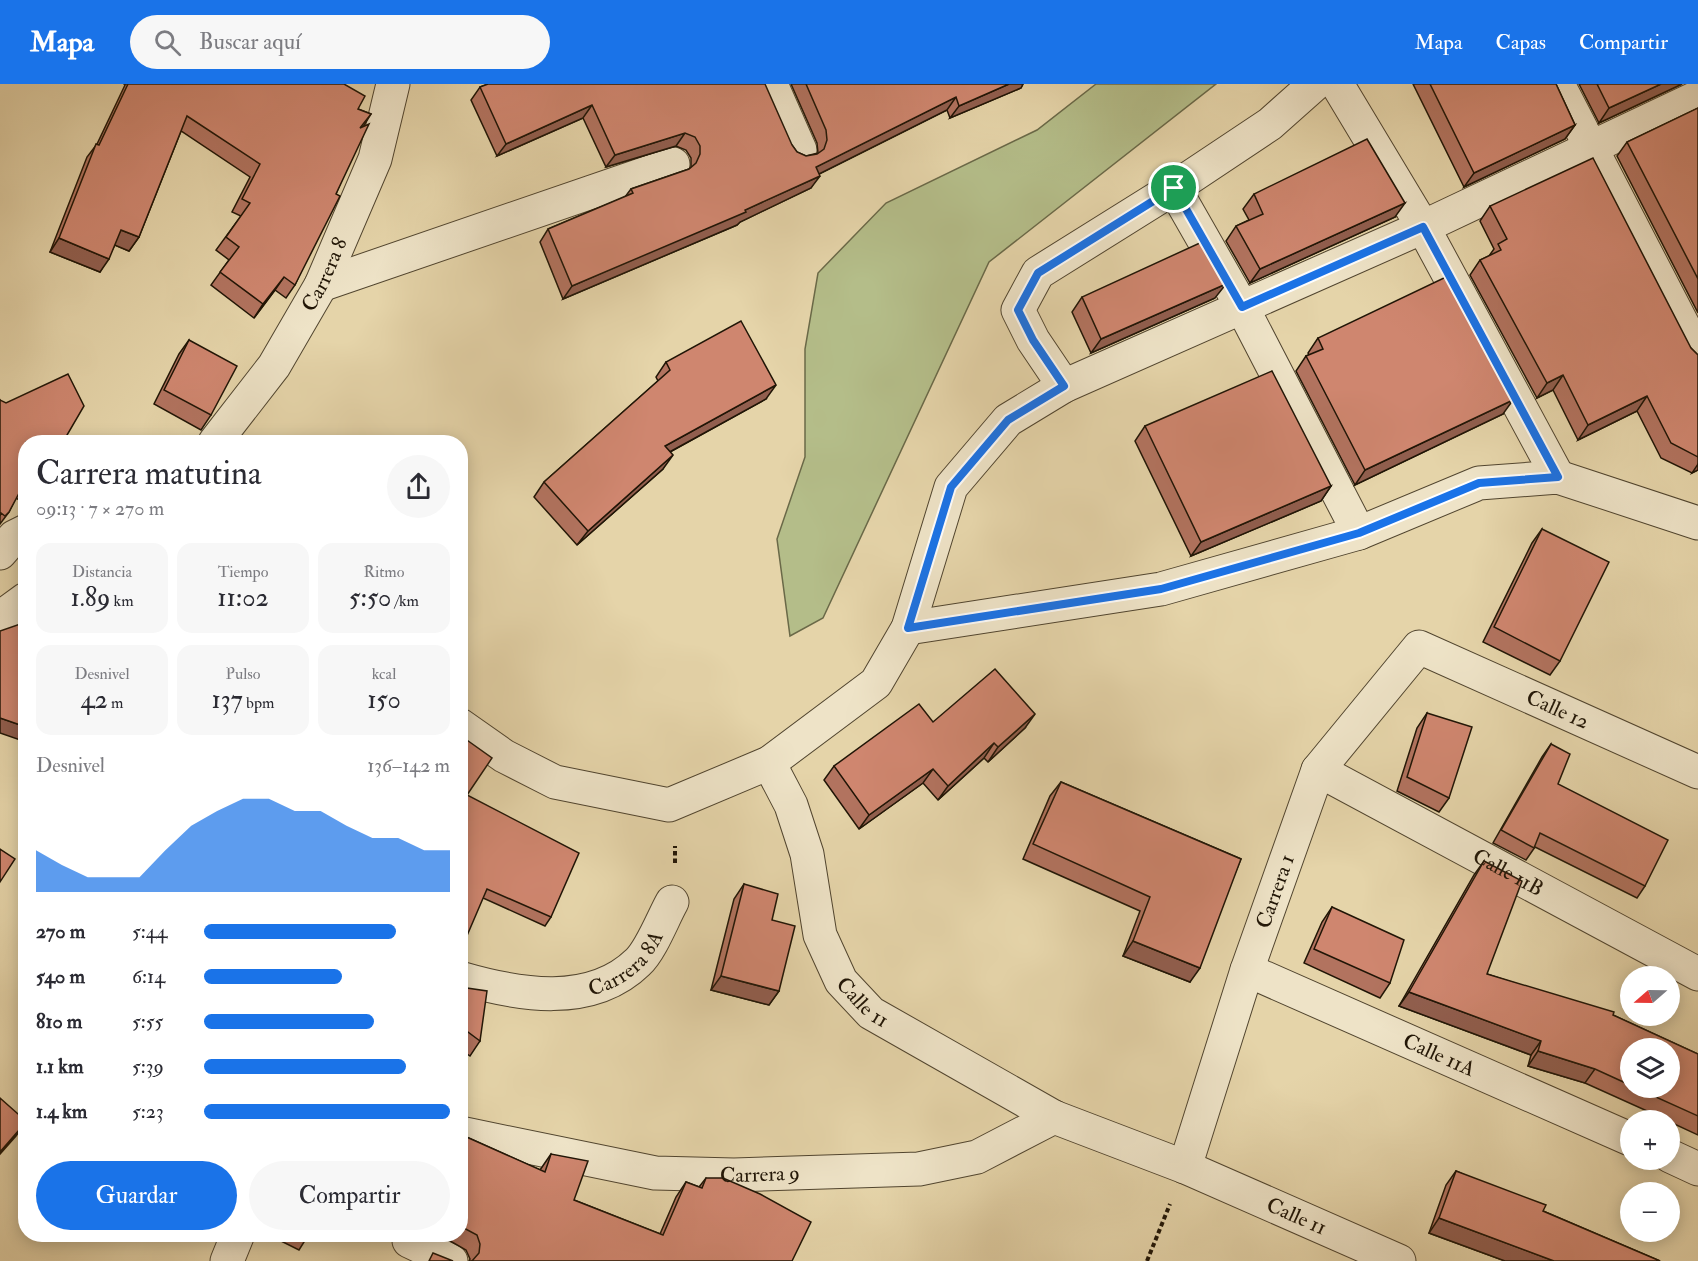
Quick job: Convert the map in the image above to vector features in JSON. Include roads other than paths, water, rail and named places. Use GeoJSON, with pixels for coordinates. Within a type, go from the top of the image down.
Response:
{"type":"FeatureCollection","features":[{"type":"Feature","properties":{"kind":"street","name":"Carrera 8"},"geometry":{"type":"LineString","coordinates":[[220,435],[274,366],[321,285],[375,159],[393,84]]}},
{"type":"Feature","properties":{"kind":"street"},"geometry":{"type":"LineString","coordinates":[[771,84],[800,150]]}},
{"type":"Feature","properties":{"kind":"street"},"geometry":{"type":"LineString","coordinates":[[1064,386],[1033,340],[1018,310],[1038,273],[1174,188],[1270,124],[1315,84]]}},
{"type":"Feature","properties":{"kind":"street"},"geometry":{"type":"LineString","coordinates":[[1337,84],[1423,227],[1558,477]]}},
{"type":"Feature","properties":{"kind":"street"},"geometry":{"type":"LineString","coordinates":[[1558,84],[1698,354]]}},
{"type":"Feature","properties":{"kind":"street"},"geometry":{"type":"LineString","coordinates":[[468,731],[504,756],[555,782],[669,805],[769,763],[876,683],[908,628],[951,487],[1008,420],[1064,386],[1423,227],[1698,96]]}},
{"type":"Feature","properties":{"kind":"street"},"geometry":{"type":"LineString","coordinates":[[321,285],[673,164]]}},
{"type":"Feature","properties":{"kind":"street"},"geometry":{"type":"LineString","coordinates":[[1174,188],[1242,307],[1359,533]]}},
{"type":"Feature","properties":{"kind":"street"},"geometry":{"type":"LineString","coordinates":[[908,628],[1161,589],[1359,533],[1479,483],[1558,477],[1698,523]]}},
{"type":"Feature","properties":{"kind":"street"},"geometry":{"type":"LineString","coordinates":[[0,553],[18,535]]}},
{"type":"Feature","properties":{"kind":"street"},"geometry":{"type":"LineString","coordinates":[[0,618],[18,605]]}},
{"type":"Feature","properties":{"kind":"street","name":"Carrera 1"},"geometry":{"type":"LineString","coordinates":[[1185,1167],[1247,970],[1318,770],[1419,647]]}},
{"type":"Feature","properties":{"kind":"street","name":"Calle 12"},"geometry":{"type":"LineString","coordinates":[[1419,647],[1698,772]]}},
{"type":"Feature","properties":{"kind":"street","name":"Calle 11"},"geometry":{"type":"LineString","coordinates":[[769,763],[794,814],[807,854],[820,935],[841,981],[871,1013],[1054,1117],[1185,1167],[1399,1261]]}},
{"type":"Feature","properties":{"kind":"street","name":"Calle 11B"},"geometry":{"type":"LineString","coordinates":[[1318,770],[1698,974]]}},
{"type":"Feature","properties":{"kind":"street","name":"Carrera 8A"},"geometry":{"type":"LineString","coordinates":[[468,980],[500,990],[559,994],[600,988],[639,962],[672,902]]}},
{"type":"Feature","properties":{"kind":"street","name":"Calle 11A"},"geometry":{"type":"LineString","coordinates":[[1247,970],[1620,1135]]}},
{"type":"Feature","properties":{"kind":"street","name":"Carrera 9"},"geometry":{"type":"LineString","coordinates":[[468,1135],[655,1173],[734,1175],[919,1169],[977,1157],[1054,1117]]}},
{"type":"Feature","properties":{"kind":"street"},"geometry":{"type":"LineString","coordinates":[[1680,1161],[1698,1169]]}},
{"type":"Feature","properties":{"kind":"street"},"geometry":{"type":"LineString","coordinates":[[227,1261],[235,1242]]}},
{"type":"Feature","properties":{"kind":"street"},"geometry":{"type":"LineString","coordinates":[[407,1246],[451,1261]]}}]}
